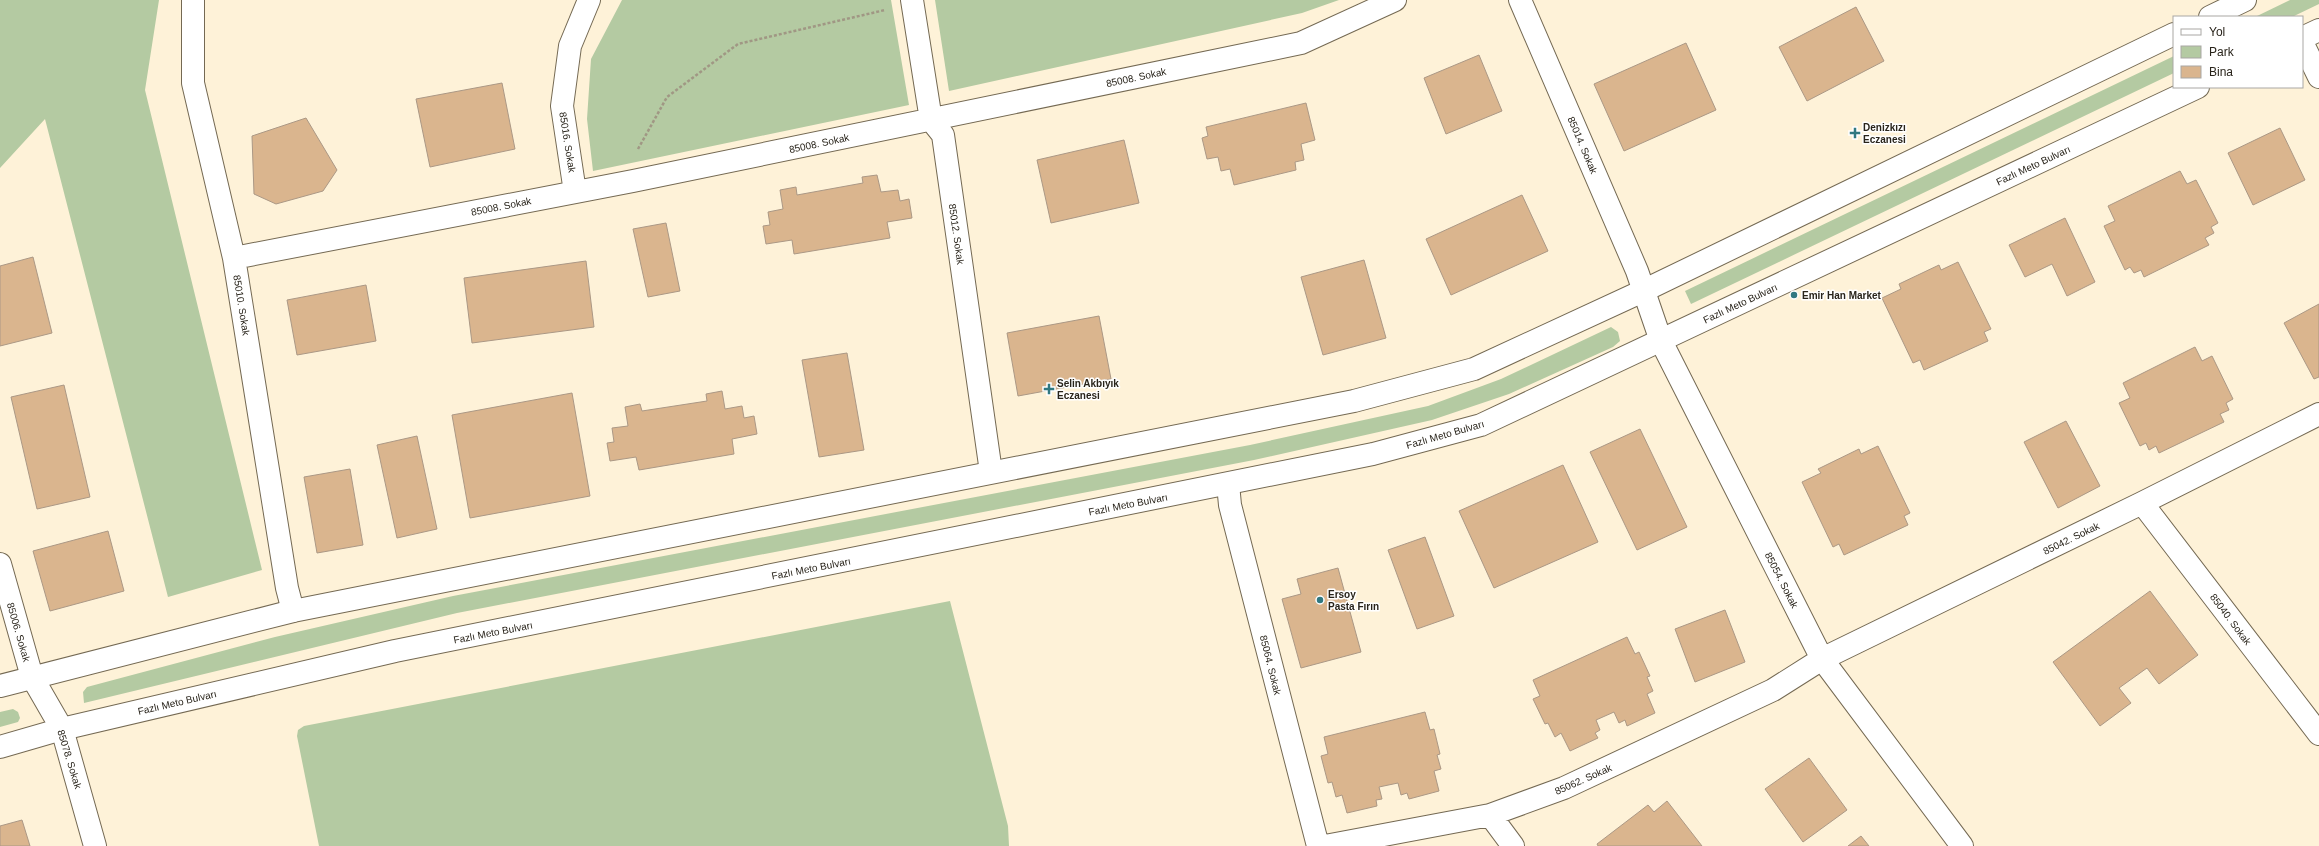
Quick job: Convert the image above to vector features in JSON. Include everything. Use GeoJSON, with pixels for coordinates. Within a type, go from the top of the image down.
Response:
{"type":"FeatureCollection","features":[{"type":"Feature","properties":{"kind":"street","name":"85010. Sokak"},"geometry":{"type":"LineString","coordinates":[[193,0],[193,83],[234,258],[287,588],[292,611]]}},
{"type":"Feature","properties":{"kind":"street","name":"85016. Sokak"},"geometry":{"type":"LineString","coordinates":[[575,192],[562,106],[570,46],[589,0]]}},
{"type":"Feature","properties":{"kind":"street","name":"85012. Sokak"},"geometry":{"type":"LineString","coordinates":[[912,0],[931,120],[943,135],[990,472]]}},
{"type":"Feature","properties":{"kind":"street","name":"85008. Sokak"},"geometry":{"type":"LineString","coordinates":[[234,258],[575,192],[1301,43],[1395,0]]}},
{"type":"Feature","properties":{"kind":"street","name":"85014. Sokak"},"geometry":{"type":"LineString","coordinates":[[1520,0],[1645,290]]}},
{"type":"Feature","properties":{"kind":"street"},"geometry":{"type":"LineString","coordinates":[[2212,16],[2245,0]]}},
{"type":"Feature","properties":{"kind":"street"},"geometry":{"type":"LineString","coordinates":[[2303,38],[2319,30]]}},
{"type":"Feature","properties":{"kind":"street"},"geometry":{"type":"LineString","coordinates":[[0,686],[32,676],[292,611],[1354,401],[1474,369],[1645,290],[2173,34]]}},
{"type":"Feature","properties":{"kind":"street"},"geometry":{"type":"LineString","coordinates":[[2303,44],[2319,77]]}},
{"type":"Feature","properties":{"kind":"street","name":"Fazlı Meto Bulvarı"},"geometry":{"type":"LineString","coordinates":[[0,747],[62,729],[395,651],[1373,454],[1481,425],[2196,88]]}},
{"type":"Feature","properties":{"kind":"street","name":"85054. Sokak"},"geometry":{"type":"LineString","coordinates":[[1645,290],[1661,341],[1822,659],[1962,846]]}},
{"type":"Feature","properties":{"kind":"street","name":"85042. Sokak"},"geometry":{"type":"LineString","coordinates":[[1822,659],[2142,503],[2319,414]]}},
{"type":"Feature","properties":{"kind":"street","name":"85064. Sokak"},"geometry":{"type":"LineString","coordinates":[[1228,484],[1230,505],[1318,846]]}},
{"type":"Feature","properties":{"kind":"street","name":"85040. Sokak"},"geometry":{"type":"LineString","coordinates":[[2142,503],[2319,734]]}},
{"type":"Feature","properties":{"kind":"street","name":"85006. Sokak"},"geometry":{"type":"LineString","coordinates":[[0,564],[32,676]]}},
{"type":"Feature","properties":{"kind":"street","name":"85062. Sokak"},"geometry":{"type":"LineString","coordinates":[[1325,846],[1490,815],[1572,785],[1773,690],[1822,659]]}},
{"type":"Feature","properties":{"kind":"street","name":"85078. Sokak"},"geometry":{"type":"LineString","coordinates":[[32,676],[62,729],[95,846]]}},
{"type":"Feature","properties":{"kind":"street"},"geometry":{"type":"LineString","coordinates":[[1490,815],[1513,846]]}},
{"type":"Feature","properties":{"kind":"path"},"geometry":{"type":"LineString","coordinates":[[638,150],[667,97],[738,44],[891,8]]}},
{"type":"Feature","properties":{"kind":"green space"},"geometry":{"type":"Polygon","coordinates":[[[0,0],[159,0],[145,90],[262,570],[168,597],[45,119],[0,168],[0,0]]]}},
{"type":"Feature","properties":{"kind":"green space"},"geometry":{"type":"Polygon","coordinates":[[[622,0],[891,0],[909,105],[593,171],[587,119],[591,59],[622,0]]]}},
{"type":"Feature","properties":{"kind":"green space"},"geometry":{"type":"Polygon","coordinates":[[[935,0],[1339,0],[1302,13],[949,91],[935,0]]]}},
{"type":"Feature","properties":{"kind":"green space"},"geometry":{"type":"Polygon","coordinates":[[[2290,0],[2319,0],[2319,4],[2294,16],[2257,16],[2290,0]]]}},
{"type":"Feature","properties":{"kind":"green space"},"geometry":{"type":"Polygon","coordinates":[[[2173,56],[2173,73],[1691,304],[1685,291],[2173,56]]]}},
{"type":"Feature","properties":{"kind":"green space"},"geometry":{"type":"Polygon","coordinates":[[[1611,327],[1618,332],[1620,341],[1613,347],[1509,394],[1432,420],[1254,460],[457,613],[84,703],[83,692],[87,687],[275,637],[453,596],[1250,445],[1428,406],[1501,379],[1611,327]]]}},
{"type":"Feature","properties":{"kind":"green space"},"geometry":{"type":"Polygon","coordinates":[[[950,601],[1008,826],[1009,846],[319,846],[297,736],[298,730],[304,726],[950,601]]]}},
{"type":"Feature","properties":{"kind":"green space"},"geometry":{"type":"Polygon","coordinates":[[[13,709],[18,712],[20,718],[18,722],[0,727],[0,712],[13,709]]]}},
{"type":"Feature","properties":{"kind":"building"},"geometry":{"type":"Polygon","coordinates":[[[1856,7],[1884,61],[1807,101],[1779,47],[1856,7]]]}},
{"type":"Feature","properties":{"kind":"building"},"geometry":{"type":"Polygon","coordinates":[[[1686,43],[1716,110],[1624,151],[1594,84],[1686,43]]]}},
{"type":"Feature","properties":{"kind":"building"},"geometry":{"type":"Polygon","coordinates":[[[1479,55],[1502,111],[1446,134],[1424,78],[1479,55]]]}},
{"type":"Feature","properties":{"kind":"building"},"geometry":{"type":"Polygon","coordinates":[[[502,83],[515,149],[430,167],[416,99],[502,83]]]}},
{"type":"Feature","properties":{"kind":"building"},"geometry":{"type":"Polygon","coordinates":[[[1306,103],[1315,140],[1301,144],[1304,160],[1295,162],[1296,170],[1234,185],[1230,169],[1221,171],[1218,157],[1207,159],[1202,138],[1208,136],[1206,127],[1306,103]]]}},
{"type":"Feature","properties":{"kind":"building"},"geometry":{"type":"Polygon","coordinates":[[[306,118],[337,170],[323,191],[276,204],[254,194],[252,136],[306,118]]]}},
{"type":"Feature","properties":{"kind":"building"},"geometry":{"type":"Polygon","coordinates":[[[2280,128],[2305,180],[2253,205],[2228,153],[2280,128]]]}},
{"type":"Feature","properties":{"kind":"building"},"geometry":{"type":"Polygon","coordinates":[[[1124,140],[1139,203],[1051,223],[1037,160],[1124,140]]]}},
{"type":"Feature","properties":{"kind":"building"},"geometry":{"type":"Polygon","coordinates":[[[2180,171],[2187,184],[2196,180],[2218,223],[2211,227],[2214,233],[2205,238],[2209,245],[2144,277],[2141,270],[2134,273],[2130,267],[2125,270],[2104,226],[2115,221],[2108,206],[2180,171]]]}},
{"type":"Feature","properties":{"kind":"building"},"geometry":{"type":"Polygon","coordinates":[[[877,175],[881,192],[898,190],[900,201],[909,199],[912,218],[887,222],[890,238],[794,254],[792,240],[766,244],[763,226],[770,225],[768,212],[783,209],[780,190],[796,187],[797,195],[863,183],[862,177],[877,175]]]}},
{"type":"Feature","properties":{"kind":"building"},"geometry":{"type":"Polygon","coordinates":[[[1522,195],[1548,251],[1451,295],[1426,239],[1522,195]]]}},
{"type":"Feature","properties":{"kind":"building"},"geometry":{"type":"Polygon","coordinates":[[[2065,218],[2095,282],[2067,296],[2052,264],[2025,277],[2009,245],[2065,218]]]}},
{"type":"Feature","properties":{"kind":"building"},"geometry":{"type":"Polygon","coordinates":[[[666,223],[680,291],[648,297],[633,229],[666,223]]]}},
{"type":"Feature","properties":{"kind":"building"},"geometry":{"type":"Polygon","coordinates":[[[33,257],[52,333],[0,346],[0,266],[33,257]]]}},
{"type":"Feature","properties":{"kind":"building"},"geometry":{"type":"Polygon","coordinates":[[[1364,260],[1386,338],[1323,355],[1301,277],[1364,260]]]}},
{"type":"Feature","properties":{"kind":"building"},"geometry":{"type":"Polygon","coordinates":[[[586,261],[594,327],[472,343],[464,278],[586,261]]]}},
{"type":"Feature","properties":{"kind":"building"},"geometry":{"type":"Polygon","coordinates":[[[1958,262],[1991,329],[1984,332],[1988,341],[1924,370],[1920,360],[1913,363],[1882,298],[1901,289],[1899,284],[1939,265],[1941,270],[1958,262]]]}},
{"type":"Feature","properties":{"kind":"building"},"geometry":{"type":"Polygon","coordinates":[[[366,285],[376,341],[297,355],[287,300],[366,285]]]}},
{"type":"Feature","properties":{"kind":"building"},"geometry":{"type":"Polygon","coordinates":[[[2319,304],[2319,377],[2314,379],[2284,323],[2319,304]]]}},
{"type":"Feature","properties":{"kind":"building"},"geometry":{"type":"Polygon","coordinates":[[[1099,316],[1111,379],[1018,396],[1007,333],[1099,316]]]}},
{"type":"Feature","properties":{"kind":"building"},"geometry":{"type":"Polygon","coordinates":[[[2195,347],[2202,361],[2212,356],[2233,399],[2226,403],[2229,410],[2220,414],[2224,422],[2159,453],[2156,446],[2149,450],[2146,443],[2140,446],[2119,403],[2130,398],[2123,383],[2195,347]]]}},
{"type":"Feature","properties":{"kind":"building"},"geometry":{"type":"Polygon","coordinates":[[[847,353],[864,450],[819,457],[802,360],[847,353]]]}},
{"type":"Feature","properties":{"kind":"building"},"geometry":{"type":"Polygon","coordinates":[[[64,385],[90,497],[37,509],[11,397],[64,385]]]}},
{"type":"Feature","properties":{"kind":"building"},"geometry":{"type":"Polygon","coordinates":[[[722,391],[725,409],[742,406],[744,418],[754,416],[757,434],[732,439],[734,454],[639,470],[636,457],[610,461],[607,443],[614,442],[612,428],[628,426],[625,407],[640,404],[642,411],[707,401],[706,394],[722,391]]]}},
{"type":"Feature","properties":{"kind":"building"},"geometry":{"type":"Polygon","coordinates":[[[572,393],[590,496],[470,518],[452,415],[572,393]]]}},
{"type":"Feature","properties":{"kind":"building"},"geometry":{"type":"Polygon","coordinates":[[[2066,421],[2100,486],[2058,508],[2024,442],[2066,421]]]}},
{"type":"Feature","properties":{"kind":"building"},"geometry":{"type":"Polygon","coordinates":[[[1640,429],[1687,527],[1637,550],[1590,452],[1640,429]]]}},
{"type":"Feature","properties":{"kind":"building"},"geometry":{"type":"Polygon","coordinates":[[[417,436],[437,529],[397,538],[377,445],[417,436]]]}},
{"type":"Feature","properties":{"kind":"building"},"geometry":{"type":"Polygon","coordinates":[[[1878,446],[1910,513],[1904,516],[1908,525],[1844,555],[1839,544],[1833,547],[1802,482],[1821,473],[1818,469],[1859,449],[1861,454],[1878,446]]]}},
{"type":"Feature","properties":{"kind":"building"},"geometry":{"type":"Polygon","coordinates":[[[1563,465],[1598,542],[1494,588],[1459,511],[1563,465]]]}},
{"type":"Feature","properties":{"kind":"building"},"geometry":{"type":"Polygon","coordinates":[[[350,469],[363,545],[317,553],[304,477],[350,469]]]}},
{"type":"Feature","properties":{"kind":"building"},"geometry":{"type":"Polygon","coordinates":[[[108,531],[124,591],[50,611],[33,551],[108,531]]]}},
{"type":"Feature","properties":{"kind":"building"},"geometry":{"type":"Polygon","coordinates":[[[1425,537],[1454,616],[1417,629],[1388,550],[1425,537]]]}},
{"type":"Feature","properties":{"kind":"building"},"geometry":{"type":"Polygon","coordinates":[[[1338,568],[1361,652],[1301,668],[1282,599],[1301,594],[1297,579],[1338,568]]]}},
{"type":"Feature","properties":{"kind":"building"},"geometry":{"type":"Polygon","coordinates":[[[2150,591],[2198,655],[2159,684],[2147,668],[2119,688],[2131,703],[2100,726],[2053,662],[2150,591]]]}},
{"type":"Feature","properties":{"kind":"building"},"geometry":{"type":"Polygon","coordinates":[[[1725,610],[1745,662],[1695,682],[1675,629],[1725,610]]]}},
{"type":"Feature","properties":{"kind":"building"},"geometry":{"type":"Polygon","coordinates":[[[1627,637],[1635,654],[1639,652],[1650,676],[1647,677],[1653,691],[1647,694],[1655,713],[1627,726],[1625,720],[1619,723],[1614,712],[1596,720],[1600,730],[1595,733],[1598,738],[1570,751],[1561,733],[1555,737],[1548,723],[1545,724],[1533,699],[1540,696],[1533,680],[1627,637]]]}},
{"type":"Feature","properties":{"kind":"building"},"geometry":{"type":"Polygon","coordinates":[[[1425,712],[1430,730],[1434,729],[1440,754],[1437,755],[1441,769],[1434,771],[1439,791],[1409,799],[1407,793],[1401,795],[1398,783],[1379,787],[1382,799],[1376,800],[1377,806],[1347,813],[1342,795],[1336,797],[1332,782],[1328,783],[1321,756],[1328,754],[1324,737],[1425,712]]]}},
{"type":"Feature","properties":{"kind":"building"},"geometry":{"type":"Polygon","coordinates":[[[1809,758],[1847,810],[1803,842],[1765,789],[1809,758]]]}},
{"type":"Feature","properties":{"kind":"building"},"geometry":{"type":"Polygon","coordinates":[[[1667,801],[1702,846],[1598,846],[1597,844],[1648,805],[1654,812],[1667,801]]]}},
{"type":"Feature","properties":{"kind":"building"},"geometry":{"type":"Polygon","coordinates":[[[22,820],[30,846],[0,846],[0,826],[22,820]]]}},
{"type":"Feature","properties":{"kind":"building"},"geometry":{"type":"Polygon","coordinates":[[[1861,836],[1869,846],[1848,846],[1861,836]]]}},
{"type":"Feature","properties":{"kind":"place","name":"Denizkızı Eczanesi"},"geometry":{"type":"Point","coordinates":[1855,133]}},
{"type":"Feature","properties":{"kind":"place","name":"Emir Han Market"},"geometry":{"type":"Point","coordinates":[1794,295]}},
{"type":"Feature","properties":{"kind":"place","name":"Selin Akbıyık Eczanesi"},"geometry":{"type":"Point","coordinates":[1049,389]}},
{"type":"Feature","properties":{"kind":"place","name":"Ersoy Pasta Fırın"},"geometry":{"type":"Point","coordinates":[1320,600]}}]}
